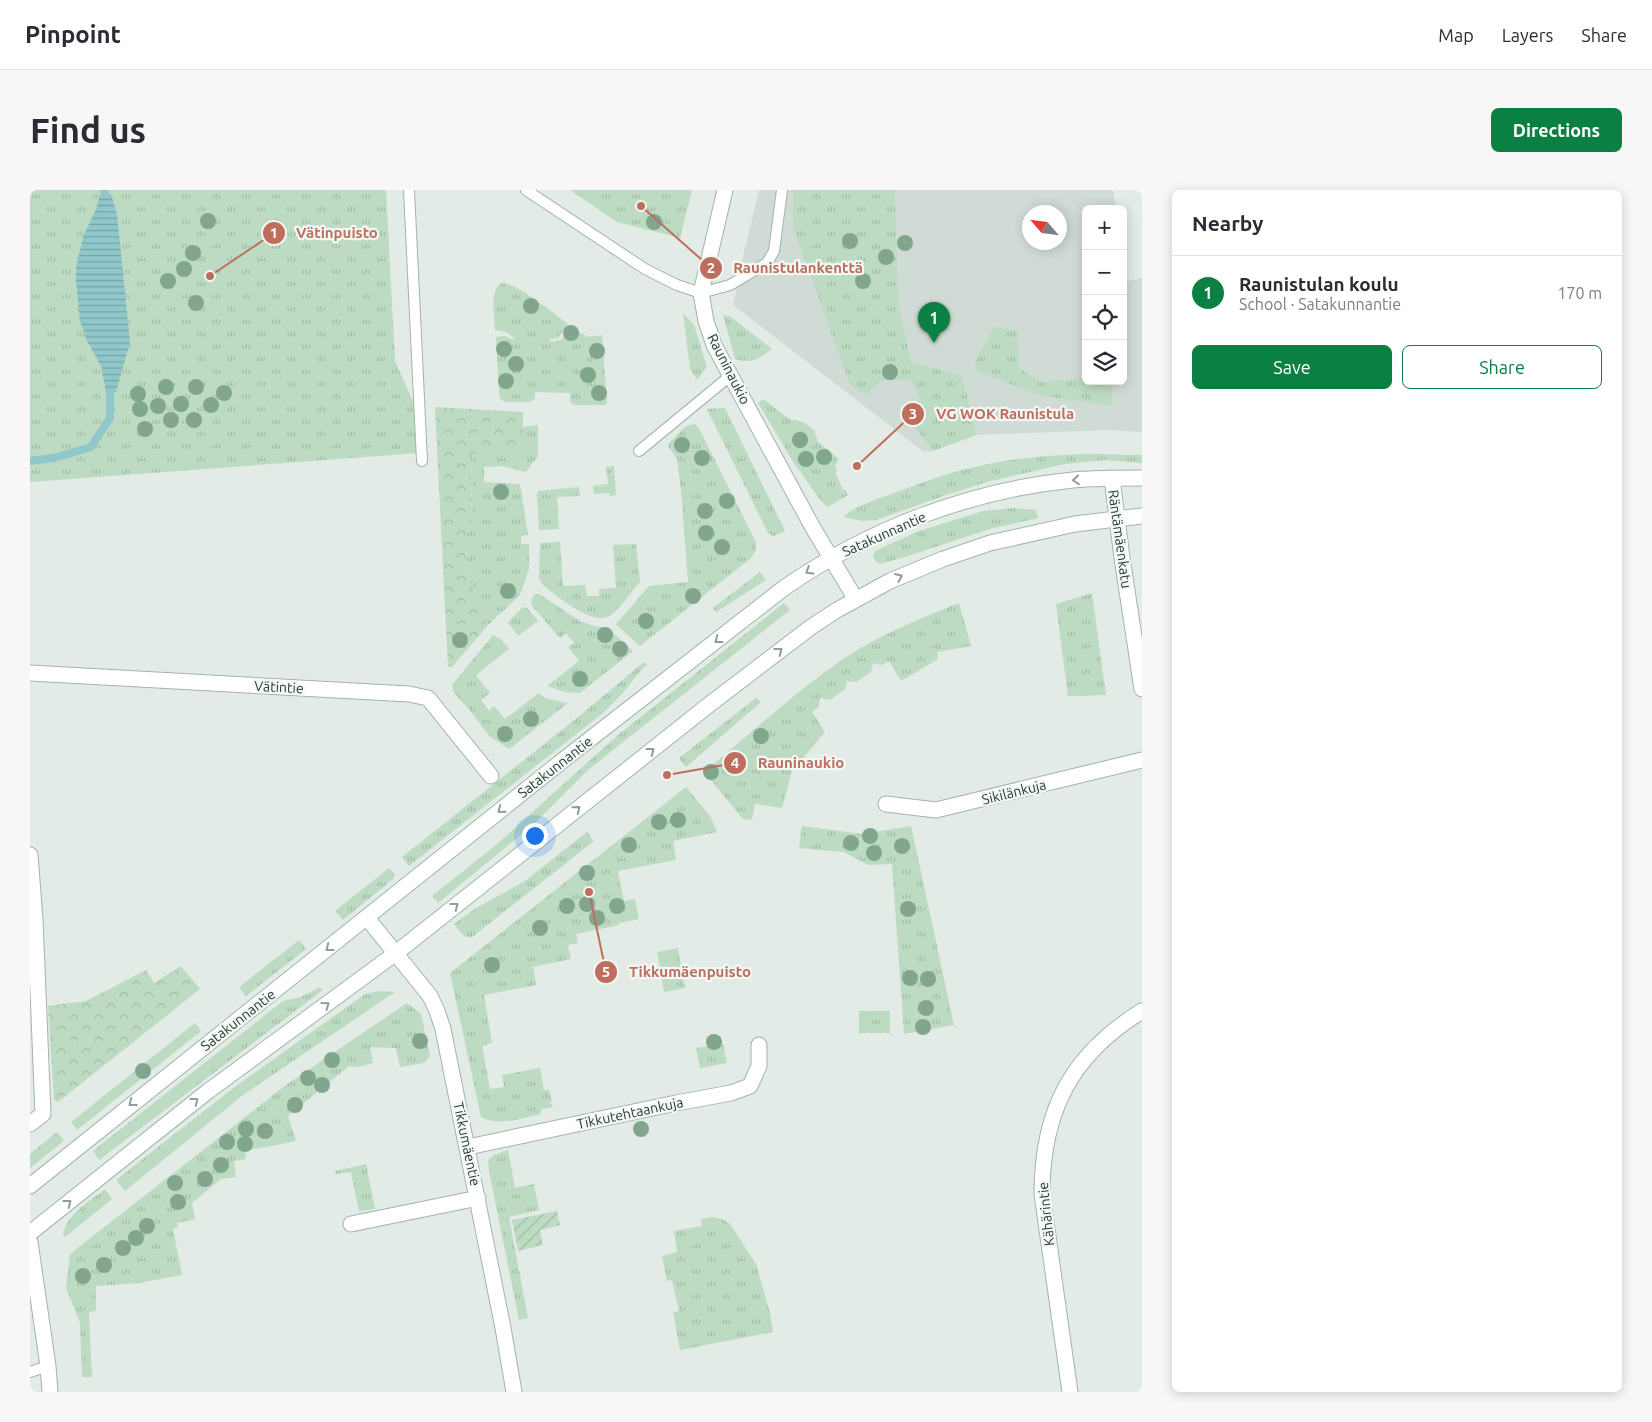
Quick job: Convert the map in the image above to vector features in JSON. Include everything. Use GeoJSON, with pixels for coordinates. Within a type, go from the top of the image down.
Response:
{"type":"FeatureCollection","features":[{"type":"Feature","properties":{"kind":"street"},"geometry":{"type":"LineString","coordinates":[[701,293],[725,190]]}},
{"type":"Feature","properties":{"kind":"street","name":"Rauninaukio"},"geometry":{"type":"LineString","coordinates":[[701,293],[706,322],[714,344],[730,376],[812,528],[855,598]]}},
{"type":"Feature","properties":{"kind":"street","name":"Räntämäenkatu"},"geometry":{"type":"LineString","coordinates":[[1112,478],[1142,689]]}},
{"type":"Feature","properties":{"kind":"street","name":"Satakunnantie"},"geometry":{"type":"LineString","coordinates":[[30,1186],[567,757],[784,588],[831,558],[905,522],[974,499],[1009,490],[1073,480],[1142,478]]}},
{"type":"Feature","properties":{"kind":"street"},"geometry":{"type":"LineString","coordinates":[[30,1233],[207,1092],[396,953],[718,698],[811,627],[855,598],[942,559],[990,543],[1075,524],[1142,516]]}},
{"type":"Feature","properties":{"kind":"street","name":"Vätintie"},"geometry":{"type":"LineString","coordinates":[[30,673],[410,694],[428,698],[491,776]]}},
{"type":"Feature","properties":{"kind":"street","name":"Sikilänkuja"},"geometry":{"type":"LineString","coordinates":[[886,804],[936,810],[1142,760]]}},
{"type":"Feature","properties":{"kind":"street"},"geometry":{"type":"LineString","coordinates":[[30,855],[43,1114],[30,1124]]}},
{"type":"Feature","properties":{"kind":"street","name":"Tikkumäentie"},"geometry":{"type":"LineString","coordinates":[[367,918],[430,996],[443,1029],[478,1198],[514,1392]]}},
{"type":"Feature","properties":{"kind":"street","name":"Kähärintie"},"geometry":{"type":"LineString","coordinates":[[1070,1392],[1042,1194],[1042,1166],[1048,1134],[1060,1098],[1078,1066],[1104,1038],[1142,1011]]}},
{"type":"Feature","properties":{"kind":"street","name":"Tikkutehtaankuja"},"geometry":{"type":"LineString","coordinates":[[468,1147],[676,1103],[731,1094],[750,1086],[759,1066],[759,1045]]}},
{"type":"Feature","properties":{"kind":"street"},"geometry":{"type":"LineString","coordinates":[[351,1224],[478,1198]]}},
{"type":"Feature","properties":{"kind":"street"},"geometry":{"type":"LineString","coordinates":[[30,1242],[50,1392]]}},
{"type":"Feature","properties":{"kind":"lane"},"geometry":{"type":"LineString","coordinates":[[409,190],[422,461]]}},
{"type":"Feature","properties":{"kind":"lane"},"geometry":{"type":"LineString","coordinates":[[526,190],[645,269],[677,285],[701,293],[730,285],[767,263],[774,251],[782,190]]}},
{"type":"Feature","properties":{"kind":"lane"},"geometry":{"type":"LineString","coordinates":[[639,451],[730,376]]}},
{"type":"Feature","properties":{"kind":"lane"},"geometry":{"type":"LineString","coordinates":[[30,1372],[48,1366]]}},
{"type":"Feature","properties":{"kind":"shaded area"},"geometry":{"type":"Polygon","coordinates":[[[759,190],[1113,190],[1115,205],[1082,205],[1082,385],[1127,385],[1127,281],[1142,278],[1142,432],[1109,430],[976,435],[933,451],[924,452],[733,305],[759,190]]]}},
{"type":"Feature","properties":{"kind":"green space"},"geometry":{"type":"Polygon","coordinates":[[[30,190],[386,190],[395,361],[415,406],[419,453],[30,482],[30,190]]]}},
{"type":"Feature","properties":{"kind":"green space"},"geometry":{"type":"Polygon","coordinates":[[[570,190],[692,190],[680,238],[617,222],[570,190]]]}},
{"type":"Feature","properties":{"kind":"green space"},"geometry":{"type":"Polygon","coordinates":[[[793,190],[895,190],[898,302],[911,362],[962,376],[976,435],[933,451],[912,424],[920,396],[910,380],[881,380],[868,394],[857,390],[849,382],[793,227],[793,190]]]}},
{"type":"Feature","properties":{"kind":"green space"},"geometry":{"type":"Polygon","coordinates":[[[502,283],[517,288],[568,324],[558,338],[550,339],[550,342],[561,340],[571,327],[588,337],[602,335],[607,403],[605,405],[573,405],[570,401],[570,393],[535,392],[535,398],[531,402],[506,402],[501,400],[499,394],[496,337],[505,336],[513,340],[514,338],[506,332],[495,330],[494,298],[495,292],[502,283]]]}},
{"type":"Feature","properties":{"kind":"green space"},"geometry":{"type":"Polygon","coordinates":[[[683,313],[694,325],[707,367],[697,380],[690,368],[683,313]]]}},
{"type":"Feature","properties":{"kind":"green space"},"geometry":{"type":"Polygon","coordinates":[[[723,315],[731,317],[772,349],[755,360],[735,359],[723,315]]]}},
{"type":"Feature","properties":{"kind":"green space"},"geometry":{"type":"Polygon","coordinates":[[[994,327],[1017,330],[1019,368],[1041,382],[1082,378],[1082,385],[1113,385],[1111,406],[1039,395],[977,371],[975,362],[994,327]]]}},
{"type":"Feature","properties":{"kind":"green space"},"geometry":{"type":"Polygon","coordinates":[[[763,399],[791,420],[805,423],[814,430],[818,442],[839,459],[835,466],[837,471],[835,472],[843,490],[845,489],[848,495],[828,507],[821,501],[792,460],[758,403],[763,399]]]}},
{"type":"Feature","properties":{"kind":"green space"},"geometry":{"type":"Polygon","coordinates":[[[435,407],[523,412],[523,448],[471,454],[472,520],[465,541],[469,577],[488,625],[452,667],[448,667],[435,407]]]}},
{"type":"Feature","properties":{"kind":"green space"},"geometry":{"type":"Polygon","coordinates":[[[725,408],[785,531],[774,536],[767,531],[707,409],[725,408]]]}},
{"type":"Feature","properties":{"kind":"green space"},"geometry":{"type":"Polygon","coordinates":[[[695,424],[700,430],[756,542],[756,550],[751,558],[640,646],[616,624],[649,586],[688,582],[677,459],[668,446],[686,426],[695,424]]]}},
{"type":"Feature","properties":{"kind":"green space"},"geometry":{"type":"Polygon","coordinates":[[[538,425],[538,456],[526,472],[502,466],[484,467],[484,482],[520,484],[528,535],[521,536],[521,544],[529,544],[529,569],[520,595],[488,625],[469,577],[465,541],[472,520],[471,453],[523,448],[523,427],[538,425]]]}},
{"type":"Feature","properties":{"kind":"green space"},"geometry":{"type":"Polygon","coordinates":[[[1086,454],[1142,455],[1142,463],[1105,460],[1065,464],[987,482],[876,520],[863,521],[843,517],[847,513],[872,501],[964,469],[1017,459],[1086,454]]]}},
{"type":"Feature","properties":{"kind":"green space"},"geometry":{"type":"Polygon","coordinates":[[[614,466],[616,495],[610,496],[609,493],[594,494],[593,486],[608,484],[606,467],[614,466]]]}},
{"type":"Feature","properties":{"kind":"green space"},"geometry":{"type":"Polygon","coordinates":[[[579,487],[580,496],[557,497],[559,529],[539,530],[537,494],[539,491],[579,487]]]}},
{"type":"Feature","properties":{"kind":"green space"},"geometry":{"type":"Polygon","coordinates":[[[1013,508],[1036,510],[1038,518],[990,529],[880,564],[875,561],[873,556],[875,551],[919,531],[983,511],[1013,508]]]}},
{"type":"Feature","properties":{"kind":"green space"},"geometry":{"type":"Polygon","coordinates":[[[560,542],[563,586],[585,585],[587,596],[599,596],[599,589],[616,588],[613,545],[636,544],[640,582],[611,615],[604,618],[595,617],[576,609],[543,585],[539,578],[540,543],[560,542]]]}},
{"type":"Feature","properties":{"kind":"green space"},"geometry":{"type":"Polygon","coordinates":[[[760,572],[766,580],[716,612],[713,608],[760,572]]]}},
{"type":"Feature","properties":{"kind":"green space"},"geometry":{"type":"Polygon","coordinates":[[[1092,593],[1106,695],[1068,696],[1056,604],[1092,593]]]}},
{"type":"Feature","properties":{"kind":"green space"},"geometry":{"type":"Polygon","coordinates":[[[535,594],[539,594],[580,621],[593,626],[608,628],[633,651],[580,693],[565,692],[547,686],[579,661],[568,647],[574,643],[566,633],[560,638],[532,606],[531,600],[535,594]]]}},
{"type":"Feature","properties":{"kind":"green space"},"geometry":{"type":"Polygon","coordinates":[[[784,603],[790,610],[589,769],[534,824],[438,903],[432,896],[496,845],[618,735],[784,603]]]}},
{"type":"Feature","properties":{"kind":"green space"},"geometry":{"type":"Polygon","coordinates":[[[959,603],[971,646],[937,652],[938,659],[901,681],[889,661],[882,665],[873,663],[871,672],[856,682],[847,681],[845,689],[830,700],[820,698],[819,707],[812,712],[825,732],[792,771],[782,808],[755,804],[752,820],[743,819],[704,772],[790,700],[843,659],[914,621],[959,603]]]}},
{"type":"Feature","properties":{"kind":"green space"},"geometry":{"type":"Polygon","coordinates":[[[523,607],[527,608],[538,621],[518,636],[508,622],[523,607]]]}},
{"type":"Feature","properties":{"kind":"green space"},"geometry":{"type":"Polygon","coordinates":[[[493,635],[501,639],[509,649],[476,675],[490,693],[481,700],[489,711],[494,706],[505,719],[539,693],[544,698],[568,703],[509,749],[489,736],[469,709],[454,693],[452,685],[493,635]]]}},
{"type":"Feature","properties":{"kind":"green space"},"geometry":{"type":"Polygon","coordinates":[[[644,662],[647,665],[603,713],[409,866],[402,857],[572,722],[644,662]]]}},
{"type":"Feature","properties":{"kind":"green space"},"geometry":{"type":"Polygon","coordinates":[[[756,698],[761,702],[686,767],[679,758],[756,698]]]}},
{"type":"Feature","properties":{"kind":"green space"},"geometry":{"type":"Polygon","coordinates":[[[686,787],[710,816],[717,832],[673,841],[676,860],[618,871],[624,901],[635,899],[639,919],[576,934],[578,943],[568,945],[571,959],[533,967],[536,985],[484,995],[492,1043],[482,1046],[490,1089],[504,1087],[502,1075],[540,1068],[544,1090],[549,1090],[552,1101],[549,1103],[553,1107],[541,1109],[541,1114],[511,1121],[495,1121],[481,1117],[450,973],[686,787]]]}},
{"type":"Feature","properties":{"kind":"green space"},"geometry":{"type":"Polygon","coordinates":[[[802,826],[862,834],[911,826],[954,1025],[904,1034],[892,864],[868,865],[844,852],[799,848],[802,826]]]}},
{"type":"Feature","properties":{"kind":"green space"},"geometry":{"type":"Polygon","coordinates":[[[587,832],[594,841],[472,937],[466,937],[454,924],[473,910],[525,881],[587,832]]]}},
{"type":"Feature","properties":{"kind":"green space"},"geometry":{"type":"Polygon","coordinates":[[[389,868],[395,875],[393,879],[343,920],[335,911],[389,868]]]}},
{"type":"Feature","properties":{"kind":"green space"},"geometry":{"type":"Polygon","coordinates":[[[299,940],[306,949],[246,996],[239,987],[299,940]]]}},
{"type":"Feature","properties":{"kind":"green space"},"geometry":{"type":"Polygon","coordinates":[[[678,948],[685,988],[664,992],[657,952],[678,948]]]}},
{"type":"Feature","properties":{"kind":"green space"},"geometry":{"type":"Polygon","coordinates":[[[181,966],[200,989],[58,1102],[54,1100],[48,1006],[86,1001],[146,970],[154,983],[181,966]]]}},
{"type":"Feature","properties":{"kind":"green space"},"geometry":{"type":"Polygon","coordinates":[[[320,987],[323,990],[99,1160],[93,1151],[283,1001],[301,997],[320,987]]]}},
{"type":"Feature","properties":{"kind":"green space"},"geometry":{"type":"Polygon","coordinates":[[[380,991],[395,992],[243,1095],[125,1191],[116,1180],[236,1086],[365,994],[380,991]]]}},
{"type":"Feature","properties":{"kind":"green space"},"geometry":{"type":"Polygon","coordinates":[[[407,1003],[421,1014],[430,1056],[424,1063],[400,1067],[396,1048],[370,1047],[373,1063],[358,1067],[349,1066],[288,1116],[296,1141],[245,1151],[246,1159],[234,1161],[236,1177],[221,1179],[192,1203],[195,1219],[177,1223],[178,1227],[173,1229],[182,1275],[139,1283],[96,1286],[96,1311],[89,1312],[92,1377],[82,1377],[80,1323],[66,1288],[70,1254],[286,1085],[407,1003]]]}},
{"type":"Feature","properties":{"kind":"green space"},"geometry":{"type":"Polygon","coordinates":[[[859,1011],[890,1011],[890,1033],[859,1033],[859,1011]]]}},
{"type":"Feature","properties":{"kind":"green space"},"geometry":{"type":"Polygon","coordinates":[[[195,1023],[201,1031],[77,1130],[71,1122],[195,1023]]]}},
{"type":"Feature","properties":{"kind":"green space"},"geometry":{"type":"Polygon","coordinates":[[[723,1044],[727,1063],[700,1068],[696,1048],[723,1044]]]}},
{"type":"Feature","properties":{"kind":"green space"},"geometry":{"type":"Polygon","coordinates":[[[57,1132],[64,1141],[30,1168],[30,1154],[57,1132]]]}},
{"type":"Feature","properties":{"kind":"green space"},"geometry":{"type":"Polygon","coordinates":[[[508,1150],[515,1188],[534,1184],[539,1210],[509,1217],[528,1318],[519,1320],[488,1160],[494,1155],[508,1150]]]}},
{"type":"Feature","properties":{"kind":"green space"},"geometry":{"type":"Polygon","coordinates":[[[366,1164],[375,1209],[359,1211],[351,1172],[336,1174],[335,1171],[366,1164]]]}},
{"type":"Feature","properties":{"kind":"green space"},"geometry":{"type":"Polygon","coordinates":[[[105,1189],[112,1199],[65,1237],[63,1234],[65,1227],[74,1214],[105,1189]]]}},
{"type":"Feature","properties":{"kind":"green space"},"geometry":{"type":"Polygon","coordinates":[[[557,1211],[560,1225],[540,1230],[543,1245],[518,1251],[512,1220],[557,1211]]]}},
{"type":"Feature","properties":{"kind":"green space"},"geometry":{"type":"Polygon","coordinates":[[[712,1217],[722,1219],[730,1224],[756,1264],[770,1313],[773,1332],[680,1350],[673,1312],[679,1311],[672,1280],[667,1281],[662,1256],[677,1252],[674,1231],[702,1226],[701,1219],[712,1217]]]}},
{"type":"Feature","properties":{"kind":"water"},"geometry":{"type":"Polygon","coordinates":[[[111,194],[117,214],[130,342],[116,392],[106,392],[101,366],[87,341],[80,321],[76,268],[83,237],[96,209],[100,195],[111,194]]]}},
{"type":"Feature","properties":{"kind":"waterway"},"geometry":{"type":"LineString","coordinates":[[104,190],[105,194]]}},
{"type":"Feature","properties":{"kind":"waterway"},"geometry":{"type":"LineString","coordinates":[[30,461],[54,458],[91,447],[110,418],[110,392]]}},
{"type":"Feature","properties":{"kind":"place","name":"Raunistulankenttä"},"geometry":{"type":"Point","coordinates":[641,206]}},
{"type":"Feature","properties":{"kind":"place","name":"Vätinpuisto"},"geometry":{"type":"Point","coordinates":[210,276]}},
{"type":"Feature","properties":{"kind":"place","name":"Raunistulan koulu"},"geometry":{"type":"Point","coordinates":[934,343]}},
{"type":"Feature","properties":{"kind":"place","name":"VG WOK Raunistula"},"geometry":{"type":"Point","coordinates":[857,466]}},
{"type":"Feature","properties":{"kind":"place","name":"Rauninaukio"},"geometry":{"type":"Point","coordinates":[667,775]}},
{"type":"Feature","properties":{"kind":"place","name":"Tikkumäenpuisto"},"geometry":{"type":"Point","coordinates":[589,892]}}]}
